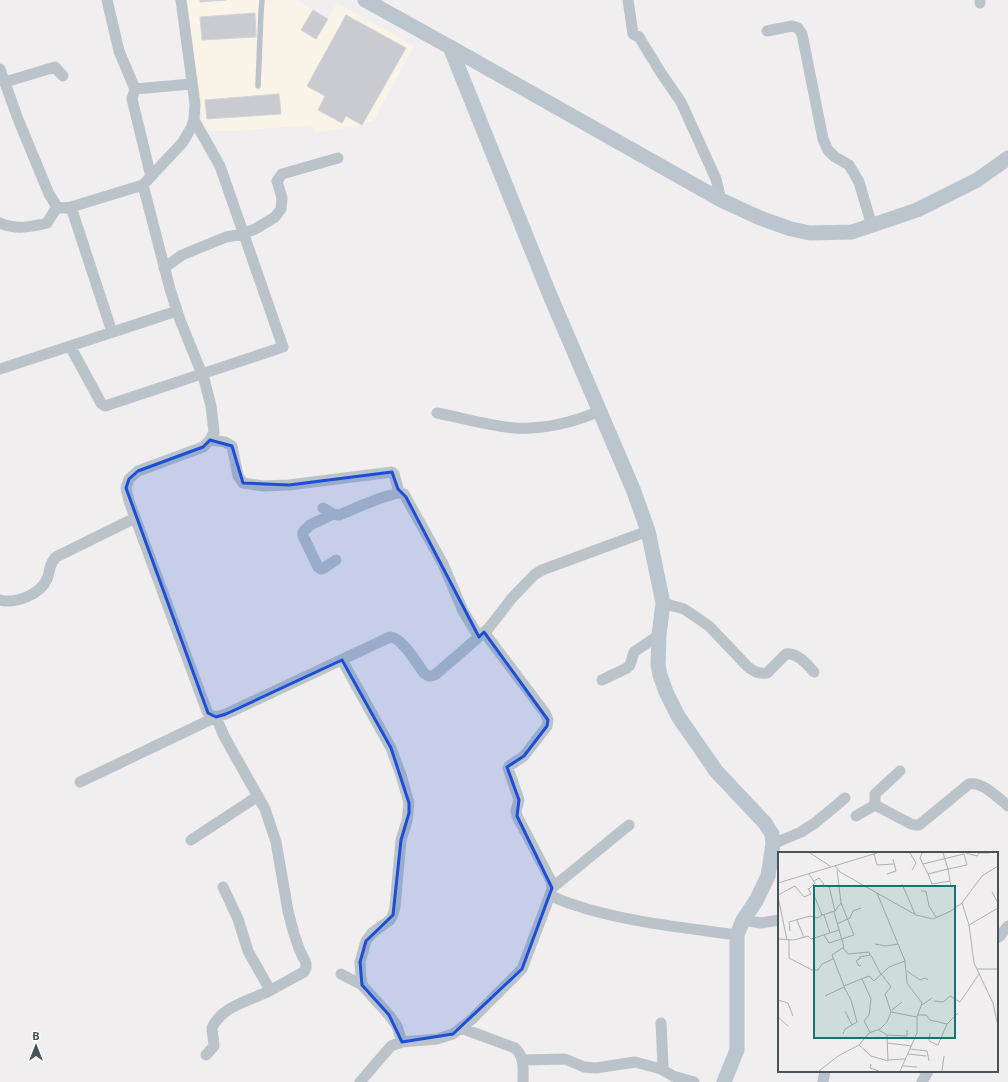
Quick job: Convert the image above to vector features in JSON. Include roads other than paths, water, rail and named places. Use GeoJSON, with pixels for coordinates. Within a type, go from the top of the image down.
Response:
{"type":"FeatureCollection","features":[{"type":"Feature","properties":{"kind":"main road"},"geometry":{"type":"LineString","coordinates":[[365,0],[721,200],[760,218],[790,229],[810,233],[852,232],[872,226],[917,210],[977,180],[1008,158]]}},
{"type":"Feature","properties":{"kind":"main road"},"geometry":{"type":"LineString","coordinates":[[450,47],[549,293],[633,489],[648,531],[663,603],[659,635],[658,665],[666,692],[678,716],[716,771],[765,823],[772,834],[768,876],[756,901],[743,920],[737,935],[737,1050],[724,1082]]}},
{"type":"Feature","properties":{"kind":"street"},"geometry":{"type":"LineString","coordinates":[[107,0],[119,51],[134,89],[132,98],[164,268],[177,311],[202,374],[211,406],[214,432],[210,440],[203,447],[138,471],[130,479],[126,488],[135,518],[208,713],[216,717],[224,736],[265,809],[276,842],[288,911],[300,951],[306,963],[304,972],[270,990],[232,1007],[222,1015],[212,1028],[214,1046],[206,1055]]}},
{"type":"Feature","properties":{"kind":"street"},"geometry":{"type":"LineString","coordinates":[[57,207],[70,207],[147,181],[183,142],[194,120],[195,104],[191,84],[181,0]]}},
{"type":"Feature","properties":{"kind":"street"},"geometry":{"type":"LineString","coordinates":[[628,0],[633,34],[639,37],[681,102],[716,179],[721,200]]}},
{"type":"Feature","properties":{"kind":"street"},"geometry":{"type":"LineString","coordinates":[[767,31],[792,26],[798,28],[802,34],[823,139],[828,150],[835,157],[850,165],[859,182],[872,226]]}},
{"type":"Feature","properties":{"kind":"street"},"geometry":{"type":"LineString","coordinates":[[5,82],[54,67],[63,76]]}},
{"type":"Feature","properties":{"kind":"street"},"geometry":{"type":"LineString","coordinates":[[0,69],[21,126],[49,194],[57,207]]}},
{"type":"Feature","properties":{"kind":"street"},"geometry":{"type":"LineString","coordinates":[[134,89],[191,84]]}},
{"type":"Feature","properties":{"kind":"street"},"geometry":{"type":"LineString","coordinates":[[70,346],[101,403],[105,406],[283,347],[220,166],[194,120]]}},
{"type":"Feature","properties":{"kind":"street"},"geometry":{"type":"LineString","coordinates":[[164,268],[182,255],[226,237],[244,234],[275,217],[281,209],[282,198],[277,181],[282,174],[338,158]]}},
{"type":"Feature","properties":{"kind":"street"},"geometry":{"type":"LineString","coordinates":[[0,223],[27,228],[48,224],[57,207]]}},
{"type":"Feature","properties":{"kind":"street"},"geometry":{"type":"LineString","coordinates":[[70,207],[112,332]]}},
{"type":"Feature","properties":{"kind":"street"},"geometry":{"type":"LineString","coordinates":[[0,369],[177,311]]}},
{"type":"Feature","properties":{"kind":"street"},"geometry":{"type":"LineString","coordinates":[[437,414],[491,425],[517,428],[560,424],[589,416],[599,411]]}},
{"type":"Feature","properties":{"kind":"street"},"geometry":{"type":"LineString","coordinates":[[210,440],[225,442],[232,446],[238,476],[242,483],[263,486],[289,485],[392,472],[394,474],[399,492]]}},
{"type":"Feature","properties":{"kind":"street"},"geometry":{"type":"LineString","coordinates":[[323,508],[333,514],[339,515],[402,492],[443,564],[463,611],[545,713],[548,720],[548,726],[524,756],[508,768],[519,800],[516,811],[517,816],[551,881],[551,891],[522,969],[471,1020],[453,1034],[437,1039],[402,1042],[392,1046],[366,1080]]}},
{"type":"Feature","properties":{"kind":"street"},"geometry":{"type":"LineString","coordinates":[[333,514],[310,525],[303,532],[303,536],[318,567],[321,569],[324,568],[336,560]]}},
{"type":"Feature","properties":{"kind":"street"},"geometry":{"type":"LineString","coordinates":[[0,600],[12,600],[28,596],[41,587],[47,579],[51,562],[56,556],[135,518]]}},
{"type":"Feature","properties":{"kind":"street"},"geometry":{"type":"LineString","coordinates":[[80,782],[383,640],[393,637],[400,640],[424,673],[428,676],[432,676],[482,634],[512,598],[534,575],[542,570],[648,531]]}},
{"type":"Feature","properties":{"kind":"street"},"geometry":{"type":"LineString","coordinates":[[663,603],[684,609],[709,626],[754,672],[767,673],[786,654],[789,653],[806,663],[814,672]]}},
{"type":"Feature","properties":{"kind":"street"},"geometry":{"type":"LineString","coordinates":[[602,680],[627,668],[630,665],[631,657],[634,652],[659,635]]}},
{"type":"Feature","properties":{"kind":"street"},"geometry":{"type":"LineString","coordinates":[[342,660],[391,748],[401,774],[409,803],[407,821],[401,840],[393,915],[390,920],[372,933],[366,941],[360,962],[362,985]]}},
{"type":"Feature","properties":{"kind":"street"},"geometry":{"type":"LineString","coordinates":[[875,805],[875,794],[900,771]]}},
{"type":"Feature","properties":{"kind":"street"},"geometry":{"type":"LineString","coordinates":[[875,805],[915,826],[919,825],[969,784],[973,784],[980,785],[1008,806]]}},
{"type":"Feature","properties":{"kind":"street"},"geometry":{"type":"LineString","coordinates":[[191,840],[258,796]]}},
{"type":"Feature","properties":{"kind":"street"},"geometry":{"type":"LineString","coordinates":[[772,844],[801,832],[815,823],[845,798]]}},
{"type":"Feature","properties":{"kind":"street"},"geometry":{"type":"LineString","coordinates":[[856,816],[875,805]]}},
{"type":"Feature","properties":{"kind":"street"},"geometry":{"type":"LineString","coordinates":[[551,891],[629,826]]}},
{"type":"Feature","properties":{"kind":"street"},"geometry":{"type":"LineString","coordinates":[[223,887],[238,919],[248,951],[270,990]]}},
{"type":"Feature","properties":{"kind":"street"},"geometry":{"type":"LineString","coordinates":[[551,891],[568,903],[628,919],[670,927],[737,935]]}},
{"type":"Feature","properties":{"kind":"street"},"geometry":{"type":"LineString","coordinates":[[743,920],[761,923],[778,920]]}},
{"type":"Feature","properties":{"kind":"street"},"geometry":{"type":"LineString","coordinates":[[998,937],[1008,926]]}},
{"type":"Feature","properties":{"kind":"street"},"geometry":{"type":"LineString","coordinates":[[341,974],[362,985],[396,1026],[402,1042]]}},
{"type":"Feature","properties":{"kind":"street"},"geometry":{"type":"LineString","coordinates":[[661,1023],[662,1069]]}},
{"type":"Feature","properties":{"kind":"street"},"geometry":{"type":"LineString","coordinates":[[461,1028],[515,1048],[520,1053],[523,1060],[523,1082]]}},
{"type":"Feature","properties":{"kind":"street"},"geometry":{"type":"LineString","coordinates":[[523,1060],[565,1059],[584,1067],[596,1068],[634,1062],[662,1069],[673,1076],[694,1082]]}},
{"type":"Feature","properties":{"kind":"street"},"geometry":{"type":"LineString","coordinates":[[823,1082],[825,1072]]}},
{"type":"Feature","properties":{"kind":"street"},"geometry":{"type":"LineString","coordinates":[[922,1082],[927,1072]]}},
{"type":"Feature","properties":{"kind":"lane"},"geometry":{"type":"LineString","coordinates":[[258,86],[262,0]]}}]}
